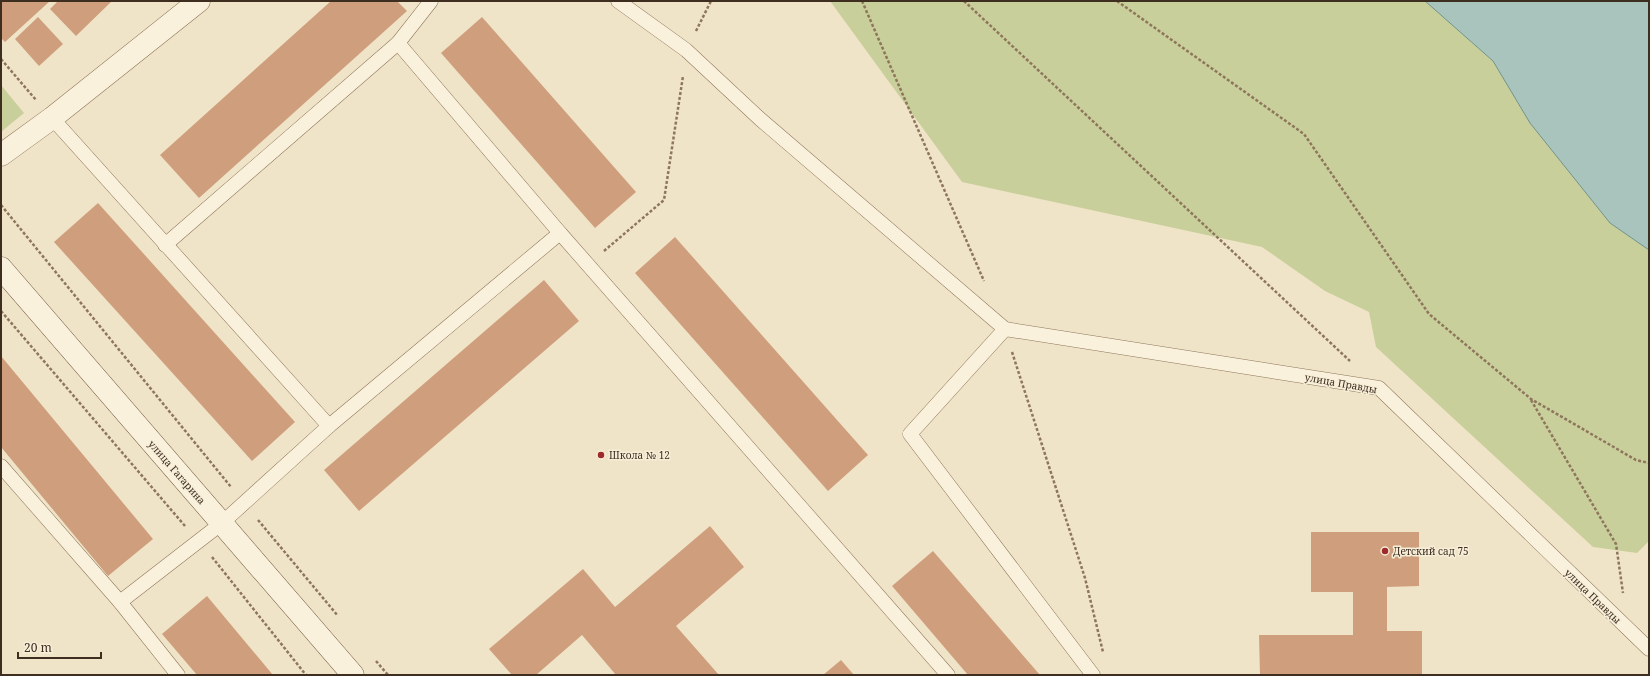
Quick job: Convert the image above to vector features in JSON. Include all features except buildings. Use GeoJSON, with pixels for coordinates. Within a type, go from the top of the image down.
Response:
{"type":"FeatureCollection","features":[{"type":"Feature","properties":{"kind":"main road"},"geometry":{"type":"LineString","coordinates":[[1,154],[52,118],[200,1]]}},
{"type":"Feature","properties":{"kind":"main road","name":"улица Гагарина"},"geometry":{"type":"LineString","coordinates":[[1,268],[353,675]]}},
{"type":"Feature","properties":{"kind":"lane"},"geometry":{"type":"LineString","coordinates":[[165,245],[398,43],[431,1]]}},
{"type":"Feature","properties":{"kind":"lane"},"geometry":{"type":"LineString","coordinates":[[618,1],[686,50],[760,119],[1005,329],[910,434],[1093,675]]}},
{"type":"Feature","properties":{"kind":"lane"},"geometry":{"type":"LineString","coordinates":[[398,43],[560,233],[948,675]]}},
{"type":"Feature","properties":{"kind":"lane"},"geometry":{"type":"LineString","coordinates":[[52,118],[329,426]]}},
{"type":"Feature","properties":{"kind":"lane"},"geometry":{"type":"LineString","coordinates":[[120,602],[222,523],[329,426],[560,233]]}},
{"type":"Feature","properties":{"kind":"lane","name":"улица Правды"},"geometry":{"type":"LineString","coordinates":[[1005,329],[1379,388],[1649,649]]}},
{"type":"Feature","properties":{"kind":"lane"},"geometry":{"type":"LineString","coordinates":[[1,466],[120,602],[178,675]]}},
{"type":"Feature","properties":{"kind":"path"},"geometry":{"type":"LineString","coordinates":[[588,264],[664,200],[686,50],[711,1]]}},
{"type":"Feature","properties":{"kind":"path"},"geometry":{"type":"LineString","coordinates":[[964,1],[1379,388]]}},
{"type":"Feature","properties":{"kind":"path"},"geometry":{"type":"LineString","coordinates":[[1117,1],[1304,134],[1429,314],[1531,399],[1636,460],[1649,464]]}},
{"type":"Feature","properties":{"kind":"path"},"geometry":{"type":"LineString","coordinates":[[1,59],[52,118]]}},
{"type":"Feature","properties":{"kind":"path"},"geometry":{"type":"LineString","coordinates":[[1,205],[343,622]]}},
{"type":"Feature","properties":{"kind":"path"},"geometry":{"type":"LineString","coordinates":[[1,310],[199,542],[306,675]]}},
{"type":"Feature","properties":{"kind":"path"},"geometry":{"type":"LineString","coordinates":[[1531,399],[1616,544],[1629,631]]}},
{"type":"Feature","properties":{"kind":"path"},"geometry":{"type":"LineString","coordinates":[[373,657],[388,675]]}},
{"type":"Feature","properties":{"kind":"green space"},"geometry":{"type":"Polygon","coordinates":[[[830,1],[1425,1],[1493,61],[1530,123],[1610,223],[1649,250],[1649,541],[1637,553],[1593,547],[1376,347],[1369,312],[1325,291],[1262,247],[962,182],[830,1]]]}},
{"type":"Feature","properties":{"kind":"green space"},"geometry":{"type":"Polygon","coordinates":[[[1,85],[24,113],[1,132],[1,85]]]}},
{"type":"Feature","properties":{"kind":"water"},"geometry":{"type":"Polygon","coordinates":[[[1425,1],[1649,1],[1649,250],[1610,223],[1530,123],[1493,61],[1425,1]]]}},
{"type":"Feature","properties":{"kind":"place","name":"Школа № 12"},"geometry":{"type":"Point","coordinates":[601,455]}},
{"type":"Feature","properties":{"kind":"place","name":"Детский сад 75"},"geometry":{"type":"Point","coordinates":[1385,551]}}]}
